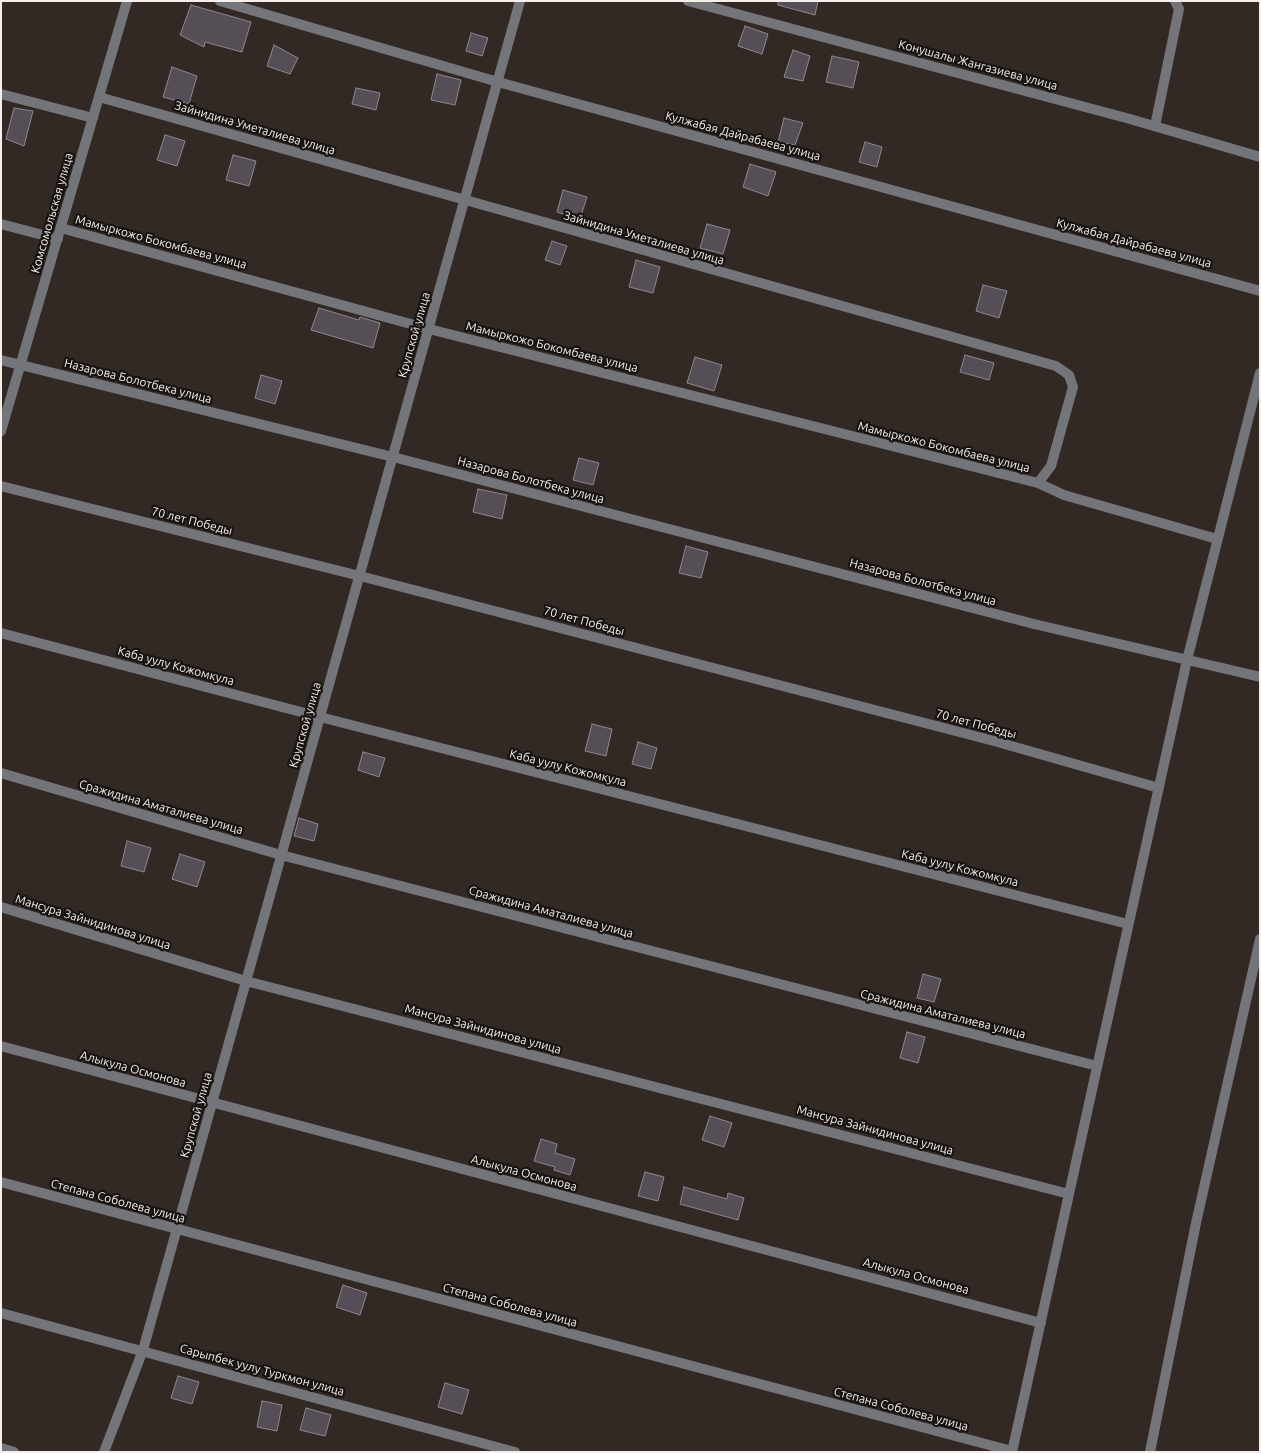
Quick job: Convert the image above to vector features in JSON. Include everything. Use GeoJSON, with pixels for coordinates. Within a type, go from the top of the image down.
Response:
{"type":"FeatureCollection","features":[{"type":"Feature","properties":{"kind":"street","name":"Комсомольская улица"},"geometry":{"type":"LineString","coordinates":[[1,431],[128,1]]}},
{"type":"Feature","properties":{"kind":"street","name":"Кулжабая Дайрабаева улица"},"geometry":{"type":"LineString","coordinates":[[220,1],[498,82],[1260,291]]}},
{"type":"Feature","properties":{"kind":"street","name":"Крупской улица"},"geometry":{"type":"LineString","coordinates":[[104,1452],[142,1350],[520,1]]}},
{"type":"Feature","properties":{"kind":"street","name":"Конушалы Жангазиева улица"},"geometry":{"type":"LineString","coordinates":[[688,1],[1260,156]]}},
{"type":"Feature","properties":{"kind":"street"},"geometry":{"type":"LineString","coordinates":[[1155,126],[1179,9],[1175,1]]}},
{"type":"Feature","properties":{"kind":"street"},"geometry":{"type":"LineString","coordinates":[[1,94],[93,118]]}},
{"type":"Feature","properties":{"kind":"street","name":"Зайнидина Уметалиева улица"},"geometry":{"type":"LineString","coordinates":[[99,97],[1056,366],[1069,375],[1073,388],[1051,466],[1038,483]]}},
{"type":"Feature","properties":{"kind":"street"},"geometry":{"type":"LineString","coordinates":[[1,224],[58,239]]}},
{"type":"Feature","properties":{"kind":"street","name":"Мамыркожо Бокомбаева улица"},"geometry":{"type":"LineString","coordinates":[[61,228],[429,329],[1038,483],[1064,495],[1218,540]]}},
{"type":"Feature","properties":{"kind":"street","name":"Назарова Болотбека улица"},"geometry":{"type":"LineString","coordinates":[[1,360],[393,457],[1034,624],[1260,677]]}},
{"type":"Feature","properties":{"kind":"street"},"geometry":{"type":"LineString","coordinates":[[1012,1452],[1187,660],[1260,373]]}},
{"type":"Feature","properties":{"kind":"street","name":"70 лет Победы"},"geometry":{"type":"LineString","coordinates":[[1,486],[360,576],[994,741],[1159,788]]}},
{"type":"Feature","properties":{"kind":"street","name":"Каба уулу Кожомкула"},"geometry":{"type":"LineString","coordinates":[[1,633],[320,717],[1128,924]]}},
{"type":"Feature","properties":{"kind":"street","name":"Сражидина Аматалиева улица"},"geometry":{"type":"LineString","coordinates":[[1,773],[281,855],[1097,1066]]}},
{"type":"Feature","properties":{"kind":"street","name":"Мансура Зайнидинова улица"},"geometry":{"type":"LineString","coordinates":[[1,907],[246,981],[1069,1194]]}},
{"type":"Feature","properties":{"kind":"street"},"geometry":{"type":"LineString","coordinates":[[1150,1452],[1196,1223],[1260,939]]}},
{"type":"Feature","properties":{"kind":"street","name":"Алыкула Осмонова"},"geometry":{"type":"LineString","coordinates":[[1,1046],[212,1104],[1041,1323]]}},
{"type":"Feature","properties":{"kind":"street","name":"Степана Соболева улица"},"geometry":{"type":"LineString","coordinates":[[1,1182],[1012,1452]]}},
{"type":"Feature","properties":{"kind":"street","name":"Сарыпбек уулу Туркмон улица"},"geometry":{"type":"LineString","coordinates":[[1,1312],[515,1452]]}},
{"type":"Feature","properties":{"kind":"street"},"geometry":{"type":"LineString","coordinates":[[1,1448],[14,1452]]}},
{"type":"Feature","properties":{"kind":"building"},"geometry":{"type":"Polygon","coordinates":[[[778,1],[818,1],[815,15],[778,5],[778,1]]]}},
{"type":"Feature","properties":{"kind":"building"},"geometry":{"type":"Polygon","coordinates":[[[191,5],[251,22],[242,52],[205,42],[204,47],[180,35],[191,5]]]}},
{"type":"Feature","properties":{"kind":"building"},"geometry":{"type":"Polygon","coordinates":[[[745,26],[768,34],[762,54],[738,46],[745,26]]]}},
{"type":"Feature","properties":{"kind":"building"},"geometry":{"type":"Polygon","coordinates":[[[471,33],[488,38],[482,56],[466,51],[471,33]]]}},
{"type":"Feature","properties":{"kind":"building"},"geometry":{"type":"Polygon","coordinates":[[[274,45],[298,58],[290,74],[267,66],[274,45]]]}},
{"type":"Feature","properties":{"kind":"building"},"geometry":{"type":"Polygon","coordinates":[[[793,50],[810,56],[803,81],[784,77],[793,50]]]}},
{"type":"Feature","properties":{"kind":"building"},"geometry":{"type":"Polygon","coordinates":[[[832,56],[859,62],[853,88],[826,82],[832,56]]]}},
{"type":"Feature","properties":{"kind":"building"},"geometry":{"type":"Polygon","coordinates":[[[172,67],[197,76],[189,104],[163,97],[172,67]]]}},
{"type":"Feature","properties":{"kind":"building"},"geometry":{"type":"Polygon","coordinates":[[[437,74],[461,80],[455,105],[431,100],[437,74]]]}},
{"type":"Feature","properties":{"kind":"building"},"geometry":{"type":"Polygon","coordinates":[[[356,88],[380,93],[376,110],[352,104],[356,88]]]}},
{"type":"Feature","properties":{"kind":"building"},"geometry":{"type":"Polygon","coordinates":[[[14,108],[33,111],[24,146],[6,139],[14,108]]]}},
{"type":"Feature","properties":{"kind":"building"},"geometry":{"type":"Polygon","coordinates":[[[784,118],[803,123],[795,145],[778,142],[784,118]]]}},
{"type":"Feature","properties":{"kind":"building"},"geometry":{"type":"Polygon","coordinates":[[[165,135],[185,141],[177,166],[157,160],[165,135]]]}},
{"type":"Feature","properties":{"kind":"building"},"geometry":{"type":"Polygon","coordinates":[[[865,142],[882,147],[877,167],[859,162],[865,142]]]}},
{"type":"Feature","properties":{"kind":"building"},"geometry":{"type":"Polygon","coordinates":[[[233,155],[256,161],[249,186],[226,180],[233,155]]]}},
{"type":"Feature","properties":{"kind":"building"},"geometry":{"type":"Polygon","coordinates":[[[750,164],[776,172],[768,196],[743,187],[750,164]]]}},
{"type":"Feature","properties":{"kind":"building"},"geometry":{"type":"Polygon","coordinates":[[[563,190],[587,197],[580,219],[557,212],[563,190]]]}},
{"type":"Feature","properties":{"kind":"building"},"geometry":{"type":"Polygon","coordinates":[[[707,224],[730,230],[723,254],[700,248],[707,224]]]}},
{"type":"Feature","properties":{"kind":"building"},"geometry":{"type":"Polygon","coordinates":[[[552,241],[567,246],[560,265],[545,260],[552,241]]]}},
{"type":"Feature","properties":{"kind":"building"},"geometry":{"type":"Polygon","coordinates":[[[636,260],[660,267],[653,293],[629,287],[636,260]]]}},
{"type":"Feature","properties":{"kind":"building"},"geometry":{"type":"Polygon","coordinates":[[[983,285],[1007,291],[999,318],[976,311],[983,285]]]}},
{"type":"Feature","properties":{"kind":"building"},"geometry":{"type":"Polygon","coordinates":[[[319,308],[359,320],[360,317],[380,323],[373,348],[311,330],[319,308]]]}},
{"type":"Feature","properties":{"kind":"building"},"geometry":{"type":"Polygon","coordinates":[[[965,355],[994,363],[989,380],[960,372],[965,355]]]}},
{"type":"Feature","properties":{"kind":"building"},"geometry":{"type":"Polygon","coordinates":[[[695,357],[722,365],[714,391],[687,383],[695,357]]]}},
{"type":"Feature","properties":{"kind":"building"},"geometry":{"type":"Polygon","coordinates":[[[261,375],[282,381],[275,404],[255,398],[261,375]]]}},
{"type":"Feature","properties":{"kind":"building"},"geometry":{"type":"Polygon","coordinates":[[[579,458],[599,463],[593,485],[573,480],[579,458]]]}},
{"type":"Feature","properties":{"kind":"building"},"geometry":{"type":"Polygon","coordinates":[[[478,489],[507,495],[502,519],[473,512],[478,489]]]}},
{"type":"Feature","properties":{"kind":"building"},"geometry":{"type":"Polygon","coordinates":[[[686,546],[708,552],[701,578],[679,573],[686,546]]]}},
{"type":"Feature","properties":{"kind":"building"},"geometry":{"type":"Polygon","coordinates":[[[592,724],[612,729],[606,756],[585,751],[592,724]]]}},
{"type":"Feature","properties":{"kind":"building"},"geometry":{"type":"Polygon","coordinates":[[[638,742],[657,748],[651,769],[632,764],[638,742]]]}},
{"type":"Feature","properties":{"kind":"building"},"geometry":{"type":"Polygon","coordinates":[[[363,752],[385,758],[379,777],[358,770],[363,752]]]}},
{"type":"Feature","properties":{"kind":"building"},"geometry":{"type":"Polygon","coordinates":[[[299,818],[318,824],[314,841],[294,836],[299,818]]]}},
{"type":"Feature","properties":{"kind":"building"},"geometry":{"type":"Polygon","coordinates":[[[127,841],[151,848],[144,872],[121,866],[127,841]]]}},
{"type":"Feature","properties":{"kind":"building"},"geometry":{"type":"Polygon","coordinates":[[[180,854],[205,862],[197,887],[172,879],[180,854]]]}},
{"type":"Feature","properties":{"kind":"building"},"geometry":{"type":"Polygon","coordinates":[[[923,974],[941,979],[934,1002],[917,998],[923,974]]]}},
{"type":"Feature","properties":{"kind":"building"},"geometry":{"type":"Polygon","coordinates":[[[907,1032],[925,1037],[918,1063],[900,1058],[907,1032]]]}},
{"type":"Feature","properties":{"kind":"building"},"geometry":{"type":"Polygon","coordinates":[[[710,1116],[732,1123],[724,1147],[702,1140],[710,1116]]]}},
{"type":"Feature","properties":{"kind":"building"},"geometry":{"type":"Polygon","coordinates":[[[541,1139],[557,1144],[555,1153],[575,1159],[570,1175],[554,1170],[555,1167],[534,1161],[541,1139]]]}},
{"type":"Feature","properties":{"kind":"building"},"geometry":{"type":"Polygon","coordinates":[[[645,1172],[664,1177],[658,1201],[638,1196],[645,1172]]]}},
{"type":"Feature","properties":{"kind":"building"},"geometry":{"type":"Polygon","coordinates":[[[684,1187],[727,1199],[728,1193],[744,1198],[738,1220],[680,1204],[684,1187]]]}},
{"type":"Feature","properties":{"kind":"building"},"geometry":{"type":"Polygon","coordinates":[[[343,1285],[367,1293],[360,1315],[336,1307],[343,1285]]]}},
{"type":"Feature","properties":{"kind":"building"},"geometry":{"type":"Polygon","coordinates":[[[178,1376],[199,1382],[192,1404],[171,1398],[178,1376]]]}},
{"type":"Feature","properties":{"kind":"building"},"geometry":{"type":"Polygon","coordinates":[[[445,1383],[469,1390],[462,1414],[438,1407],[445,1383]]]}},
{"type":"Feature","properties":{"kind":"building"},"geometry":{"type":"Polygon","coordinates":[[[262,1401],[282,1405],[277,1431],[257,1427],[262,1401]]]}},
{"type":"Feature","properties":{"kind":"building"},"geometry":{"type":"Polygon","coordinates":[[[306,1408],[331,1415],[325,1436],[300,1430],[306,1408]]]}}]}
